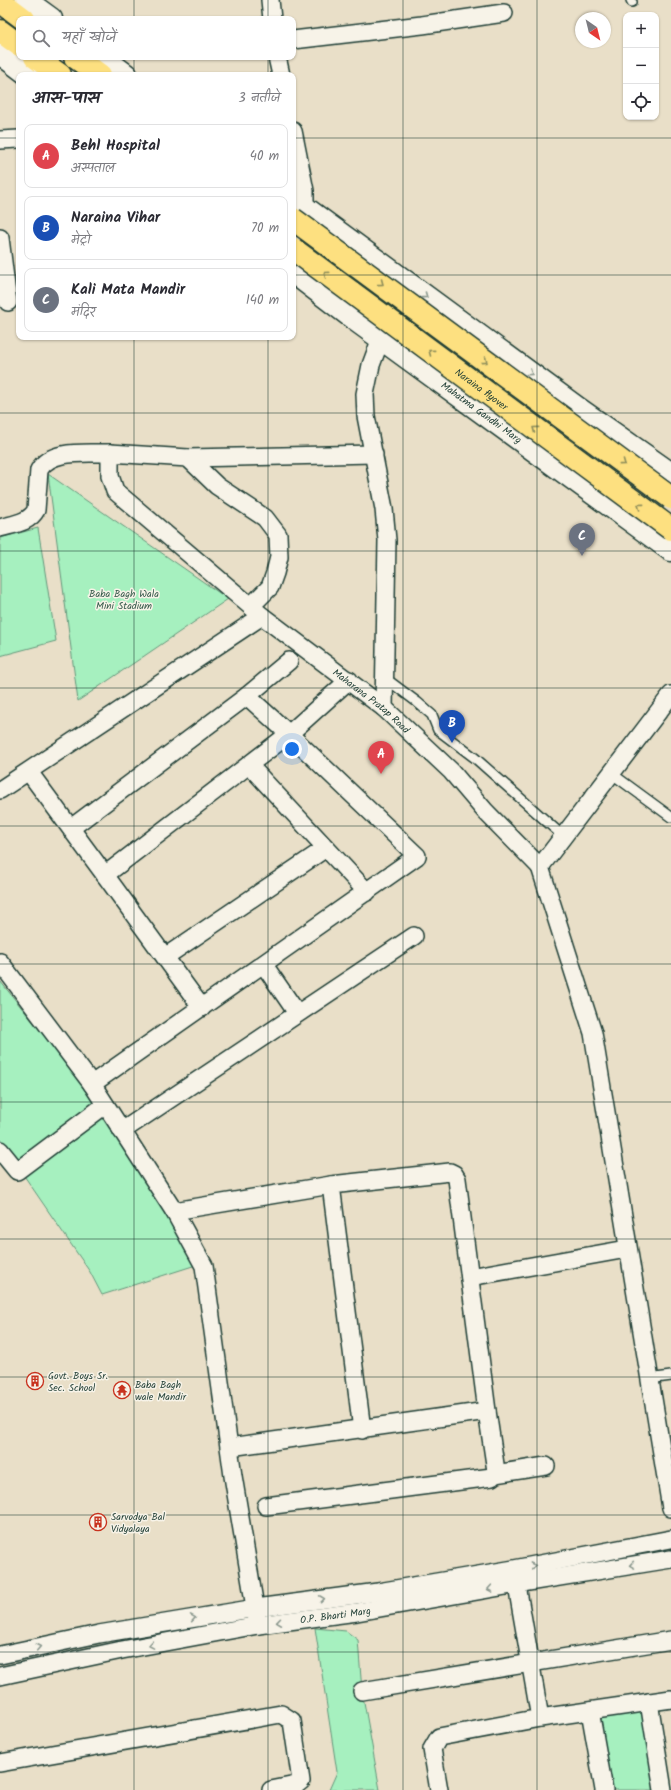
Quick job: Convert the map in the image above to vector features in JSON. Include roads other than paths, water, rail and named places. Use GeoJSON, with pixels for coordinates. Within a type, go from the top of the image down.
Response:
{"type":"FeatureCollection","features":[{"type":"Feature","properties":{"kind":"main road"},"geometry":{"type":"LineString","coordinates":[[25,0],[47,16]]}},
{"type":"Feature","properties":{"kind":"main road"},"geometry":{"type":"LineString","coordinates":[[0,1],[20,16]]}},
{"type":"Feature","properties":{"kind":"main road"},"geometry":{"type":"LineString","coordinates":[[0,31],[16,43]]}},
{"type":"Feature","properties":{"kind":"main road"},"geometry":{"type":"LineString","coordinates":[[0,53],[25,72]]}},
{"type":"Feature","properties":{"kind":"main road"},"geometry":{"type":"LineString","coordinates":[[40,60],[56,72]]}},
{"type":"Feature","properties":{"kind":"main road"},"geometry":{"type":"LineString","coordinates":[[79,60],[96,72]]}},
{"type":"Feature","properties":{"kind":"main road"},"geometry":{"type":"LineString","coordinates":[[106,60],[122,72]]}},
{"type":"Feature","properties":{"kind":"main road"},"geometry":{"type":"LineString","coordinates":[[296,224],[300,209]]}},
{"type":"Feature","properties":{"kind":"main road"},"geometry":{"type":"LineString","coordinates":[[300,209],[671,474]]}},
{"type":"Feature","properties":{"kind":"main road"},"geometry":{"type":"LineString","coordinates":[[300,209],[671,498]]}},
{"type":"Feature","properties":{"kind":"main road","name":"Naraina flyover"},"geometry":{"type":"LineString","coordinates":[[296,251],[671,529]]}},
{"type":"Feature","properties":{"kind":"main road","name":"Mahatma Gandhi Marg"},"geometry":{"type":"LineString","coordinates":[[296,274],[671,550]]}},
{"type":"Feature","properties":{"kind":"main road"},"geometry":{"type":"LineString","coordinates":[[571,477],[594,446],[603,426]]}},
{"type":"Feature","properties":{"kind":"street"},"geometry":{"type":"LineString","coordinates":[[270,0],[272,16]]}},
{"type":"Feature","properties":{"kind":"street"},"geometry":{"type":"LineString","coordinates":[[296,40],[422,25],[504,13]]}},
{"type":"Feature","properties":{"kind":"street"},"geometry":{"type":"LineString","coordinates":[[278,60],[280,72]]}},
{"type":"Feature","properties":{"kind":"street"},"geometry":{"type":"LineString","coordinates":[[0,140],[16,139]]}},
{"type":"Feature","properties":{"kind":"street"},"geometry":{"type":"LineString","coordinates":[[296,146],[305,192],[300,209]]}},
{"type":"Feature","properties":{"kind":"street"},"geometry":{"type":"LineString","coordinates":[[0,238],[8,302]]}},
{"type":"Feature","properties":{"kind":"street"},"geometry":{"type":"LineString","coordinates":[[381,338],[371,365],[365,394],[366,416],[384,508],[387,540],[384,708]]}},
{"type":"Feature","properties":{"kind":"street"},"geometry":{"type":"LineString","coordinates":[[0,528],[23,521],[33,515],[36,510],[39,470],[42,465],[50,459],[60,456],[110,453],[188,458],[374,454]]}},
{"type":"Feature","properties":{"kind":"street","name":"Maharana Pratap Road"},"geometry":{"type":"LineString","coordinates":[[110,453],[110,476],[115,490],[257,611],[384,708],[451,771],[485,811],[540,867]]}},
{"type":"Feature","properties":{"kind":"street"},"geometry":{"type":"LineString","coordinates":[[0,790],[29,772],[257,611],[270,587],[275,573],[279,558],[278,535],[265,518],[217,486],[188,458]]}},
{"type":"Feature","properties":{"kind":"street"},"geometry":{"type":"LineString","coordinates":[[72,828],[247,696],[289,661]]}},
{"type":"Feature","properties":{"kind":"street"},"geometry":{"type":"LineString","coordinates":[[105,875],[289,734],[349,680]]}},
{"type":"Feature","properties":{"kind":"street"},"geometry":{"type":"LineString","coordinates":[[671,695],[540,867],[593,1033],[627,1249],[671,1508]]}},
{"type":"Feature","properties":{"kind":"street"},"geometry":{"type":"LineString","coordinates":[[92,1084],[264,965],[417,856],[247,696]]}},
{"type":"Feature","properties":{"kind":"street"},"geometry":{"type":"LineString","coordinates":[[249,765],[367,892]]}},
{"type":"Feature","properties":{"kind":"street"},"geometry":{"type":"LineString","coordinates":[[29,772],[72,828],[202,1008]]}},
{"type":"Feature","properties":{"kind":"street"},"geometry":{"type":"LineString","coordinates":[[165,957],[326,848]]}},
{"type":"Feature","properties":{"kind":"street"},"geometry":{"type":"LineString","coordinates":[[122,1131],[414,936]]}},
{"type":"Feature","properties":{"kind":"street"},"geometry":{"type":"LineString","coordinates":[[0,962],[92,1084],[174,1211],[204,1266],[230,1447],[258,1625]]}},
{"type":"Feature","properties":{"kind":"street"},"geometry":{"type":"LineString","coordinates":[[264,965],[297,1014]]}},
{"type":"Feature","properties":{"kind":"street"},"geometry":{"type":"LineString","coordinates":[[0,1150],[17,1171],[105,1105]]}},
{"type":"Feature","properties":{"kind":"street"},"geometry":{"type":"LineString","coordinates":[[174,1211],[331,1185],[445,1172],[454,1174],[457,1179],[496,1471],[495,1474]]}},
{"type":"Feature","properties":{"kind":"street"},"geometry":{"type":"LineString","coordinates":[[331,1185],[362,1430]]}},
{"type":"Feature","properties":{"kind":"street"},"geometry":{"type":"LineString","coordinates":[[470,1277],[627,1249]]}},
{"type":"Feature","properties":{"kind":"street"},"geometry":{"type":"LineString","coordinates":[[230,1447],[362,1430],[487,1411]]}},
{"type":"Feature","properties":{"kind":"street"},"geometry":{"type":"LineString","coordinates":[[266,1506],[487,1478],[495,1474],[546,1466]]}},
{"type":"Feature","properties":{"kind":"street","name":"O.P. Bharti Marg"},"geometry":{"type":"LineString","coordinates":[[0,1676],[122,1650],[258,1625],[357,1612],[516,1577],[671,1539]]}},
{"type":"Feature","properties":{"kind":"street","name":"O.P. Bharti Marg"},"geometry":{"type":"LineString","coordinates":[[0,1655],[100,1634],[256,1608],[378,1592],[671,1559]]}},
{"type":"Feature","properties":{"kind":"street"},"geometry":{"type":"LineString","coordinates":[[516,1577],[540,1718]]}},
{"type":"Feature","properties":{"kind":"street"},"geometry":{"type":"LineString","coordinates":[[362,1691],[671,1640]]}},
{"type":"Feature","properties":{"kind":"street"},"geometry":{"type":"LineString","coordinates":[[439,1790],[432,1749],[439,1737],[540,1718],[671,1699]]}},
{"type":"Feature","properties":{"kind":"street"},"geometry":{"type":"LineString","coordinates":[[649,1702],[663,1790]]}},
{"type":"Feature","properties":{"kind":"street"},"geometry":{"type":"LineString","coordinates":[[590,1711],[604,1790]]}},
{"type":"Feature","properties":{"kind":"street"},"geometry":{"type":"LineString","coordinates":[[0,1763],[281,1714],[292,1721],[301,1781],[296,1785],[271,1790]]}},
{"type":"Feature","properties":{"kind":"lane"},"geometry":{"type":"LineString","coordinates":[[385,678],[432,715],[438,730],[475,758],[563,836]]}},
{"type":"Feature","properties":{"kind":"lane"},"geometry":{"type":"LineString","coordinates":[[611,773],[670,814]]}},
{"type":"Feature","properties":{"kind":"lane"},"geometry":{"type":"LineString","coordinates":[[649,1379],[671,1376]]}},
{"type":"Feature","properties":{"kind":"place","name":"Kali Mata Mandir"},"geometry":{"type":"Point","coordinates":[582,556]}},
{"type":"Feature","properties":{"kind":"place","name":"Naraina Vihar"},"geometry":{"type":"Point","coordinates":[452,743]}},
{"type":"Feature","properties":{"kind":"place","name":"Behl Hospital"},"geometry":{"type":"Point","coordinates":[381,774]}},
{"type":"Feature","properties":{"kind":"place","name":"Govt. Boys Sr. Sec. School"},"geometry":{"type":"Point","coordinates":[35,1381]}},
{"type":"Feature","properties":{"kind":"place","name":"Baba Bagh wale Mandir"},"geometry":{"type":"Point","coordinates":[122,1390]}},
{"type":"Feature","properties":{"kind":"place","name":"Sarvodya Bal Vidyalaya"},"geometry":{"type":"Point","coordinates":[98,1522]}},
{"type":"Feature","properties":{"kind":"park label","name":"Baba Bagh Wala Mini Stadium"},"geometry":{"type":"Point","coordinates":[124,598]}}]}
